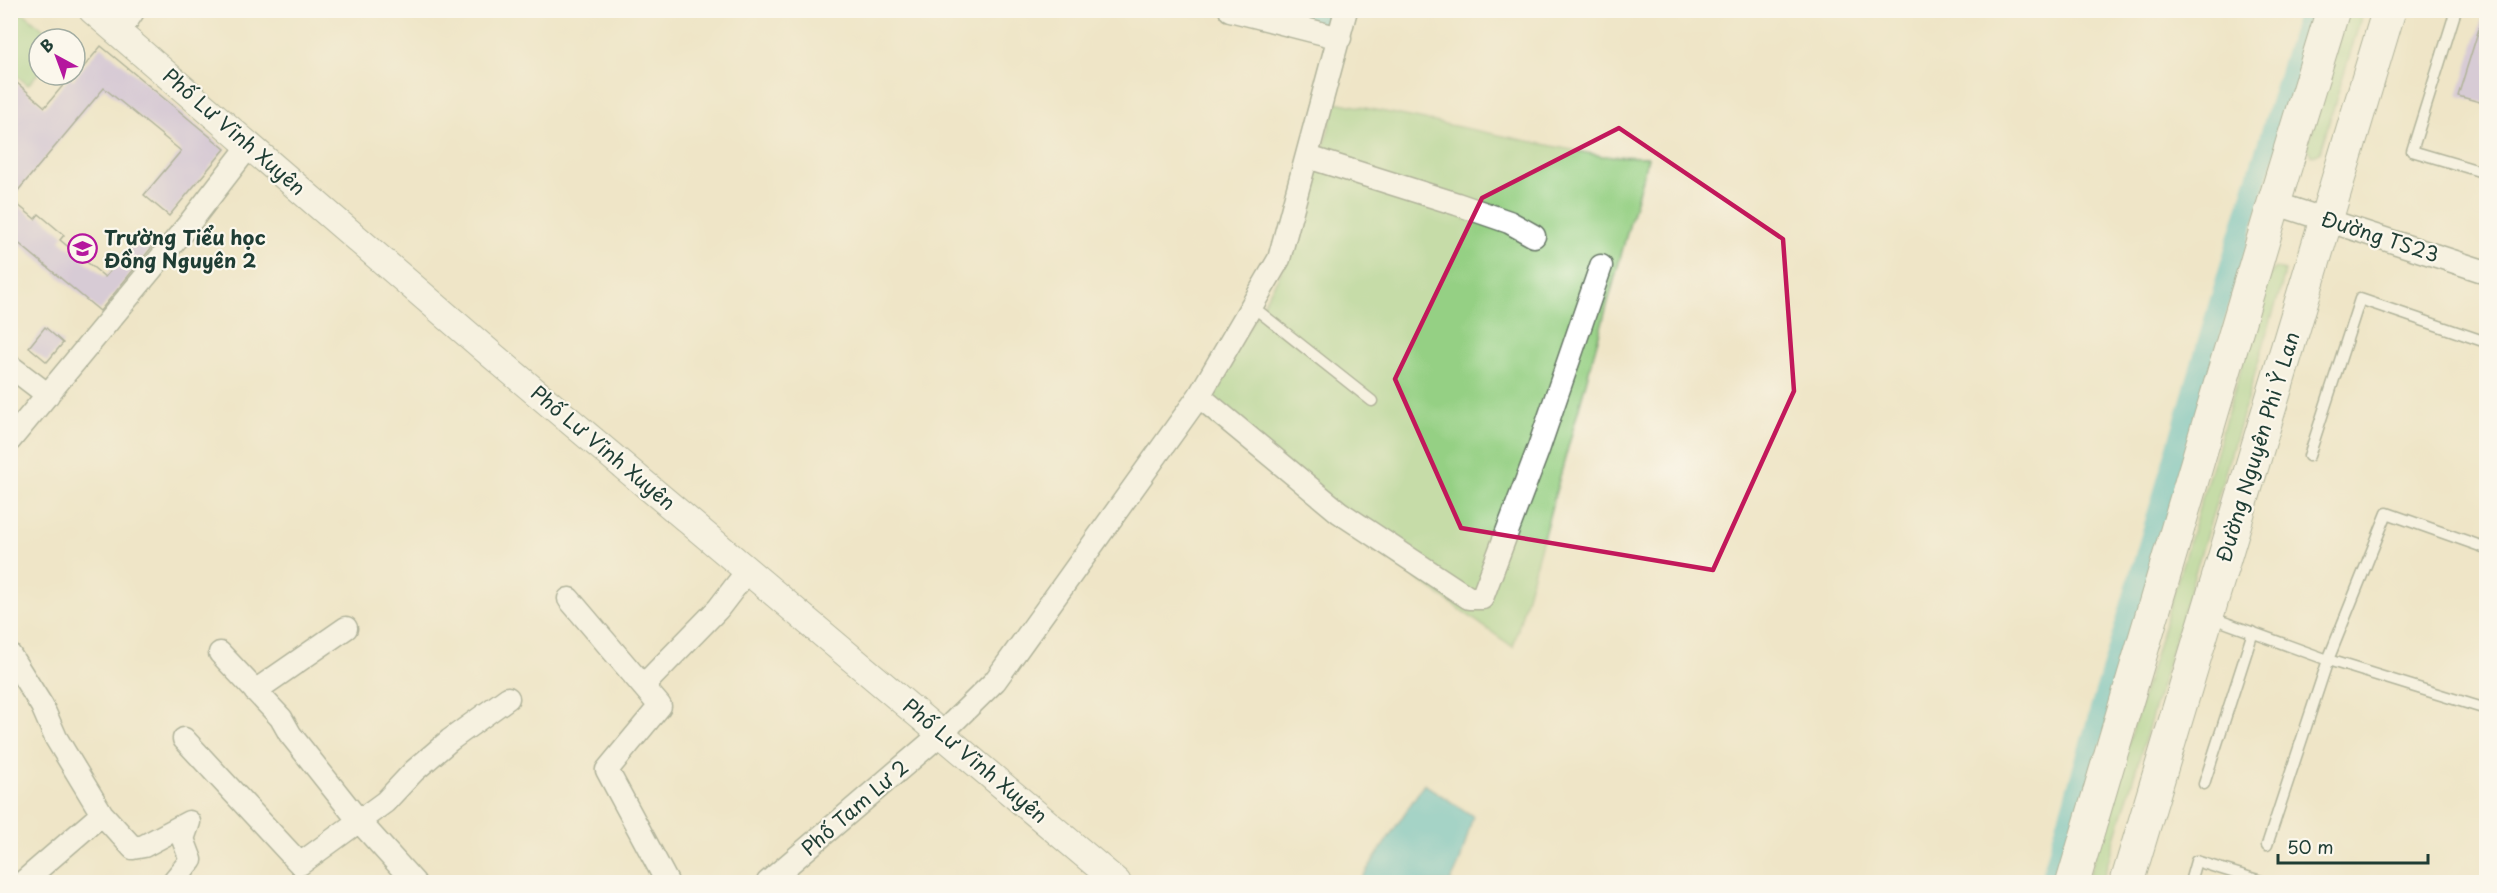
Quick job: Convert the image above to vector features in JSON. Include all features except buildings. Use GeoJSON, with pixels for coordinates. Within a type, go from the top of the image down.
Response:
{"type":"FeatureCollection","features":[{"type":"Feature","properties":{"kind":"main road"},"geometry":{"type":"LineString","coordinates":[[2073,882],[2333,10]]}},
{"type":"Feature","properties":{"kind":"main road","name":"Đường Nguyên Phi Ỷ Lan"},"geometry":{"type":"LineString","coordinates":[[2127,882],[2389,10]]}},
{"type":"Feature","properties":{"kind":"street","name":"Phố Lư Vĩnh Xuyên"},"geometry":{"type":"LineString","coordinates":[[92,10],[493,356],[1117,882]]}},
{"type":"Feature","properties":{"kind":"street"},"geometry":{"type":"LineString","coordinates":[[119,33],[134,10]]}},
{"type":"Feature","properties":{"kind":"street"},"geometry":{"type":"LineString","coordinates":[[1230,10],[1344,22]]}},
{"type":"Feature","properties":{"kind":"street","name":"Phố Tam Lư 2"},"geometry":{"type":"LineString","coordinates":[[768,882],[942,733],[995,681],[1199,396],[1279,259],[1344,22]]}},
{"type":"Feature","properties":{"kind":"street"},"geometry":{"type":"LineString","coordinates":[[10,440],[249,146]]}},
{"type":"Feature","properties":{"kind":"street"},"geometry":{"type":"LineString","coordinates":[[1308,157],[1509,222],[1534,236]]}},
{"type":"Feature","properties":{"kind":"street","name":"Đường TS23"},"geometry":{"type":"LineString","coordinates":[[2274,202],[2487,272]]}},
{"type":"Feature","properties":{"kind":"street"},"geometry":{"type":"LineString","coordinates":[[1199,396],[1339,512],[1469,598],[1482,598],[1538,450],[1601,266]]}},
{"type":"Feature","properties":{"kind":"street"},"geometry":{"type":"LineString","coordinates":[[10,366],[48,395]]}},
{"type":"Feature","properties":{"kind":"street"},"geometry":{"type":"LineString","coordinates":[[643,686],[718,609],[748,570]]}},
{"type":"Feature","properties":{"kind":"street"},"geometry":{"type":"LineString","coordinates":[[569,599],[660,706],[607,770],[667,882]]}},
{"type":"Feature","properties":{"kind":"street"},"geometry":{"type":"LineString","coordinates":[[255,691],[346,628]]}},
{"type":"Feature","properties":{"kind":"street"},"geometry":{"type":"LineString","coordinates":[[220,653],[280,718],[290,734],[359,821],[414,882]]}},
{"type":"Feature","properties":{"kind":"street"},"geometry":{"type":"LineString","coordinates":[[10,655],[42,706],[56,738],[102,814],[133,848],[144,846],[189,822],[183,839],[191,860],[172,882]]}},
{"type":"Feature","properties":{"kind":"street"},"geometry":{"type":"LineString","coordinates":[[184,739],[300,864],[385,802],[414,771],[450,740],[508,698]]}},
{"type":"Feature","properties":{"kind":"street"},"geometry":{"type":"LineString","coordinates":[[23,882],[102,814]]}},
{"type":"Feature","properties":{"kind":"lane"},"geometry":{"type":"LineString","coordinates":[[2456,10],[2412,151],[2487,173]]}},
{"type":"Feature","properties":{"kind":"lane"},"geometry":{"type":"LineString","coordinates":[[2309,456],[2360,299],[2487,342]]}},
{"type":"Feature","properties":{"kind":"lane"},"geometry":{"type":"LineString","coordinates":[[1252,306],[1372,401]]}},
{"type":"Feature","properties":{"kind":"lane"},"geometry":{"type":"LineString","coordinates":[[2266,845],[2328,660],[2387,513],[2487,548]]}},
{"type":"Feature","properties":{"kind":"lane"},"geometry":{"type":"LineString","coordinates":[[2207,616],[2328,660],[2487,709]]}},
{"type":"Feature","properties":{"kind":"lane"},"geometry":{"type":"LineString","coordinates":[[2204,784],[2253,632]]}},
{"type":"Feature","properties":{"kind":"lane"},"geometry":{"type":"LineString","coordinates":[[2190,882],[2196,861],[2264,882]]}},
{"type":"Feature","properties":{"kind":"highlighted area"},"geometry":{"type":"Polygon","coordinates":[[[1619,128],[1783,239],[1794,391],[1713,570],[1461,528],[1395,379],[1482,198],[1619,128]]]}},
{"type":"Feature","properties":{"kind":"green space"},"geometry":{"type":"Polygon","coordinates":[[[10,11],[21,11],[40,27],[27,27],[27,84],[11,71],[10,11]]]}},
{"type":"Feature","properties":{"kind":"green space"},"geometry":{"type":"Polygon","coordinates":[[[2347,11],[2363,11],[2320,152],[2312,156],[2307,148],[2347,11]]]}},
{"type":"Feature","properties":{"kind":"green space"},"geometry":{"type":"Polygon","coordinates":[[[1336,102],[1602,156],[1648,157],[1513,647],[1345,528],[1199,413],[1279,276],[1302,225],[1336,102]]]}},
{"type":"Feature","properties":{"kind":"green space"},"geometry":{"type":"Polygon","coordinates":[[[2275,268],[2284,271],[2284,277],[2102,882],[2087,882],[2268,278],[2275,268]]]}},
{"type":"Feature","properties":{"kind":"water"},"geometry":{"type":"Polygon","coordinates":[[[1243,11],[1337,11],[1333,26],[1243,11]]]}},
{"type":"Feature","properties":{"kind":"water"},"geometry":{"type":"Polygon","coordinates":[[[1424,784],[1473,816],[1461,859],[1450,882],[1359,882],[1424,784]]]}},
{"type":"Feature","properties":{"kind":"waterway"},"geometry":{"type":"LineString","coordinates":[[2050,882],[2235,250],[2309,10]]}},
{"type":"Feature","properties":{"kind":"place","name":"Trường Tiểu học Đồng Nguyên 2"},"geometry":{"type":"Point","coordinates":[83,249]}}]}
